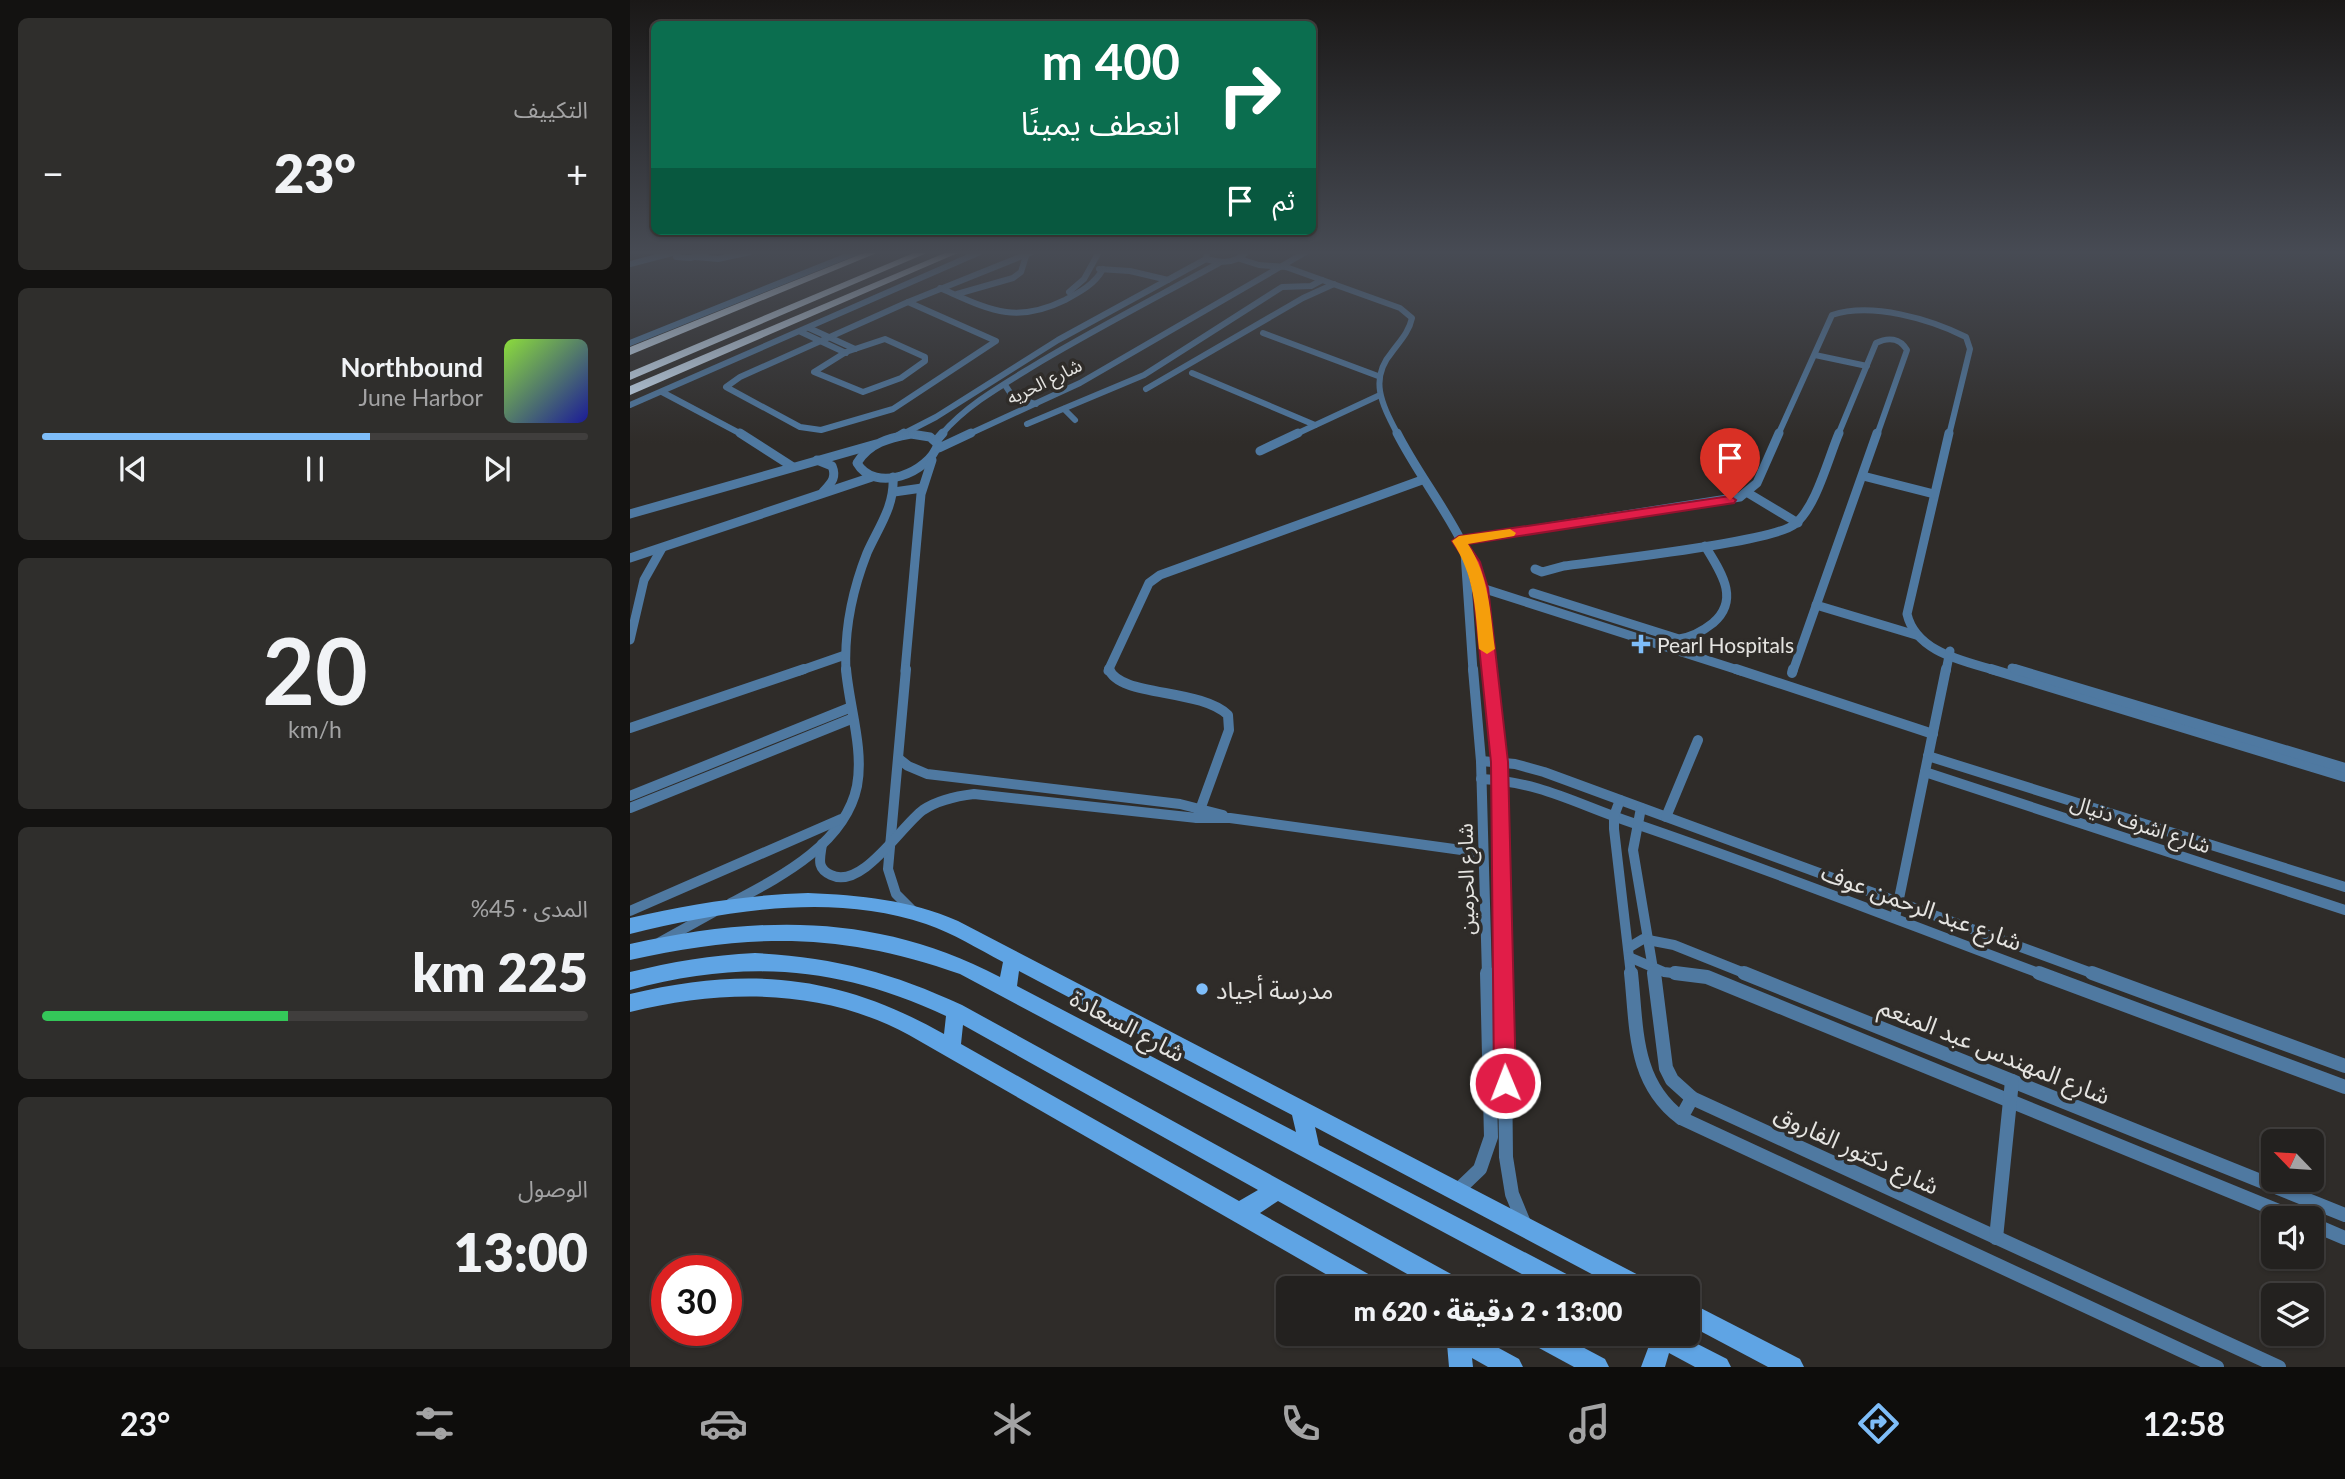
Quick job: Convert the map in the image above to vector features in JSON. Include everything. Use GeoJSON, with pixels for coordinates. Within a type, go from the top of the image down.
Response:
{"type":"FeatureCollection","features":[{"type":"Feature","properties":{"kind":"highway"},"geometry":{"type":"LineString","coordinates":[[631,340],[649,343],[716,316]]}},
{"type":"Feature","properties":{"kind":"highway"},"geometry":{"type":"LineString","coordinates":[[630,366],[750,316]]}},
{"type":"Feature","properties":{"kind":"highway"},"geometry":{"type":"LineString","coordinates":[[630,376],[772,316]]}},
{"type":"Feature","properties":{"kind":"highway"},"geometry":{"type":"LineString","coordinates":[[630,391],[805,316]]}},
{"type":"Feature","properties":{"kind":"street"},"geometry":{"type":"LineString","coordinates":[[631,340],[691,316]]}},
{"type":"Feature","properties":{"kind":"street"},"geometry":{"type":"LineString","coordinates":[[630,405],[837,316]]}},
{"type":"Feature","properties":{"kind":"street"},"geometry":{"type":"LineString","coordinates":[[877,316],[829,340],[757,369],[732,381],[726,387],[800,427],[817,430],[893,409],[996,341],[938,316]]}},
{"type":"Feature","properties":{"kind":"street"},"geometry":{"type":"LineString","coordinates":[[630,514],[900,436],[936,417],[1036,353],[1103,316]]}},
{"type":"Feature","properties":{"kind":"street"},"geometry":{"type":"LineString","coordinates":[[1127,316],[1005,386],[952,421],[937,445],[922,488],[888,869],[890,882],[904,905],[916,914],[1012,958],[1617,1276]]}},
{"type":"Feature","properties":{"kind":"street","name":"شارع الحريه"},"geometry":{"type":"LineString","coordinates":[[937,445],[1037,404],[1093,376],[1196,316]]}},
{"type":"Feature","properties":{"kind":"street"},"geometry":{"type":"LineString","coordinates":[[1027,424],[1151,371],[1238,316]]}},
{"type":"Feature","properties":{"kind":"street"},"geometry":{"type":"LineString","coordinates":[[1146,389],[1272,316]]}},
{"type":"Feature","properties":{"kind":"street"},"geometry":{"type":"LineString","coordinates":[[1263,332],[1378,376],[1393,348],[1410,327],[1412,318],[1409,316]]}},
{"type":"Feature","properties":{"kind":"street"},"geometry":{"type":"LineString","coordinates":[[1459,541],[1730,500],[1748,493],[1757,483],[1832,316]]}},
{"type":"Feature","properties":{"kind":"street"},"geometry":{"type":"LineString","coordinates":[[1887,316],[1945,327],[1966,337],[1970,349],[1906,614],[1916,635],[1927,645],[1949,653],[2345,777]]}},
{"type":"Feature","properties":{"kind":"street"},"geometry":{"type":"LineString","coordinates":[[1231,320],[1251,328]]}},
{"type":"Feature","properties":{"kind":"street"},"geometry":{"type":"LineString","coordinates":[[810,328],[846,353]]}},
{"type":"Feature","properties":{"kind":"street"},"geometry":{"type":"LineString","coordinates":[[800,332],[855,349]]}},
{"type":"Feature","properties":{"kind":"street"},"geometry":{"type":"LineString","coordinates":[[883,339],[926,359],[901,378],[863,392],[814,372],[817,367],[846,353],[883,339]]}},
{"type":"Feature","properties":{"kind":"street"},"geometry":{"type":"LineString","coordinates":[[1535,569],[1542,572],[1564,566],[1704,546],[1780,532],[1798,523],[1807,511],[1878,341],[1894,340],[1907,347],[1792,673]]}},
{"type":"Feature","properties":{"kind":"street"},"geometry":{"type":"LineString","coordinates":[[1815,355],[1867,366]]}},
{"type":"Feature","properties":{"kind":"street"},"geometry":{"type":"LineString","coordinates":[[1151,371],[1166,377]]}},
{"type":"Feature","properties":{"kind":"street"},"geometry":{"type":"LineString","coordinates":[[1192,373],[1315,425]]}},
{"type":"Feature","properties":{"kind":"street","name":"شارع الحرمين"},"geometry":{"type":"LineString","coordinates":[[1378,376],[1380,395],[1409,458],[1473,562],[1482,779],[1491,1137],[1489,1150],[1477,1175],[1456,1192]]}},
{"type":"Feature","properties":{"kind":"street"},"geometry":{"type":"LineString","coordinates":[[1005,386],[1016,399],[1037,404]]}},
{"type":"Feature","properties":{"kind":"street"},"geometry":{"type":"LineString","coordinates":[[662,392],[727,425],[793,467]]}},
{"type":"Feature","properties":{"kind":"street"},"geometry":{"type":"LineString","coordinates":[[1260,451],[1380,395]]}},
{"type":"Feature","properties":{"kind":"street"},"geometry":{"type":"LineString","coordinates":[[1064,409],[1075,420]]}},
{"type":"Feature","properties":{"kind":"street"},"geometry":{"type":"LineString","coordinates":[[936,417],[952,421]]}},
{"type":"Feature","properties":{"kind":"street"},"geometry":{"type":"LineString","coordinates":[[900,436],[922,435],[937,445]]}},
{"type":"Feature","properties":{"kind":"street"},"geometry":{"type":"LineString","coordinates":[[872,477],[864,474],[858,463],[860,457],[876,444]]}},
{"type":"Feature","properties":{"kind":"street"},"geometry":{"type":"LineString","coordinates":[[817,460],[828,464],[835,473],[830,486],[820,495]]}},
{"type":"Feature","properties":{"kind":"street"},"geometry":{"type":"LineString","coordinates":[[630,558],[872,477],[893,477],[915,471],[932,460]]}},
{"type":"Feature","properties":{"kind":"street"},"geometry":{"type":"LineString","coordinates":[[1863,476],[1934,494]]}},
{"type":"Feature","properties":{"kind":"street"},"geometry":{"type":"LineString","coordinates":[[654,946],[788,872],[822,844],[850,804],[858,779],[858,760],[846,688],[845,634],[854,591],[869,548],[894,492],[893,477]]}},
{"type":"Feature","properties":{"kind":"street"},"geometry":{"type":"LineString","coordinates":[[1199,812],[1229,730],[1230,718],[1227,711],[1208,701],[1125,687],[1112,679],[1108,671],[1149,583],[1160,575],[1422,480]]}},
{"type":"Feature","properties":{"kind":"street"},"geometry":{"type":"LineString","coordinates":[[894,492],[922,488]]}},
{"type":"Feature","properties":{"kind":"street"},"geometry":{"type":"LineString","coordinates":[[1748,493],[1798,523]]}},
{"type":"Feature","properties":{"kind":"street"},"geometry":{"type":"LineString","coordinates":[[1633,630],[1684,639],[1703,630],[1720,617],[1726,609],[1729,592],[1727,583],[1704,546]]}},
{"type":"Feature","properties":{"kind":"street"},"geometry":{"type":"LineString","coordinates":[[630,640],[638,594],[649,567],[662,548]]}},
{"type":"Feature","properties":{"kind":"street"},"geometry":{"type":"LineString","coordinates":[[1533,593],[1933,734]]}},
{"type":"Feature","properties":{"kind":"street"},"geometry":{"type":"LineString","coordinates":[[1474,594],[1497,594],[1615,624]]}},
{"type":"Feature","properties":{"kind":"street","name":"شارع الحرمين"},"geometry":{"type":"LineString","coordinates":[[1474,594],[1501,779],[1506,1157],[1512,1194],[1528,1230]]}},
{"type":"Feature","properties":{"kind":"street"},"geometry":{"type":"LineString","coordinates":[[1816,605],[1916,635]]}},
{"type":"Feature","properties":{"kind":"street"},"geometry":{"type":"LineString","coordinates":[[1895,918],[1949,653]]}},
{"type":"Feature","properties":{"kind":"street"},"geometry":{"type":"LineString","coordinates":[[1949,653],[2345,768]]}},
{"type":"Feature","properties":{"kind":"street"},"geometry":{"type":"LineString","coordinates":[[630,728],[845,655]]}},
{"type":"Feature","properties":{"kind":"street"},"geometry":{"type":"LineString","coordinates":[[630,796],[850,714]]}},
{"type":"Feature","properties":{"kind":"street"},"geometry":{"type":"LineString","coordinates":[[630,808],[850,714]]}},
{"type":"Feature","properties":{"kind":"street"},"geometry":{"type":"LineString","coordinates":[[1666,817],[1698,740]]}},
{"type":"Feature","properties":{"kind":"street","name":"شارع اشرف دنيال"},"geometry":{"type":"LineString","coordinates":[[1928,756],[2345,887]]}},
{"type":"Feature","properties":{"kind":"street"},"geometry":{"type":"LineString","coordinates":[[899,759],[918,773],[933,776],[975,778],[1483,853]]}},
{"type":"Feature","properties":{"kind":"street","name":"شارع عبد الرحمن عوف"},"geometry":{"type":"LineString","coordinates":[[1481,761],[1500,762],[1544,772],[2345,1066]]}},
{"type":"Feature","properties":{"kind":"street","name":"شارع اشرف دنيال"},"geometry":{"type":"LineString","coordinates":[[1925,772],[2345,910]]}},
{"type":"Feature","properties":{"kind":"street","name":"شارع عبد الرحمن عوف"},"geometry":{"type":"LineString","coordinates":[[1482,779],[1539,785],[1637,826],[1895,918],[2345,1087]]}},
{"type":"Feature","properties":{"kind":"street"},"geometry":{"type":"LineString","coordinates":[[822,844],[819,864],[822,870],[827,875],[844,877],[871,863],[923,810],[940,801],[974,794],[1199,812]]}},
{"type":"Feature","properties":{"kind":"street","name":"شارع دكتور الفاروق"},"geometry":{"type":"LineString","coordinates":[[1620,800],[1614,816],[1644,1076],[1665,1107],[1681,1118],[2217,1367]]}},
{"type":"Feature","properties":{"kind":"street","name":"شارع دكتور الفاروق"},"geometry":{"type":"LineString","coordinates":[[1641,808],[1633,850],[1649,939],[1666,1068],[1681,1090],[1692,1098],[2279,1367]]}},
{"type":"Feature","properties":{"kind":"street"},"geometry":{"type":"LineString","coordinates":[[630,911],[841,819]]}},
{"type":"Feature","properties":{"kind":"street"},"geometry":{"type":"LineString","coordinates":[[630,926],[725,906],[820,901],[916,914]]}},
{"type":"Feature","properties":{"kind":"street","name":"شارع السعادة"},"geometry":{"type":"LineString","coordinates":[[630,952],[754,931],[801,930],[887,941],[927,952],[965,968],[1547,1276]]}},
{"type":"Feature","properties":{"kind":"street"},"geometry":{"type":"LineString","coordinates":[[1629,952],[1637,941],[1649,939]]}},
{"type":"Feature","properties":{"kind":"street","name":"شارع المهندس عبد المنعم"},"geometry":{"type":"LineString","coordinates":[[1649,939],[1674,945],[2345,1215]]}},
{"type":"Feature","properties":{"kind":"street","name":"شارع المهندس عبد المنعم"},"geometry":{"type":"LineString","coordinates":[[1629,952],[1653,969],[1707,977],[2267,1206]]}},
{"type":"Feature","properties":{"kind":"street"},"geometry":{"type":"LineString","coordinates":[[1007,990],[1012,958]]}},
{"type":"Feature","properties":{"kind":"street"},"geometry":{"type":"LineString","coordinates":[[630,981],[681,970],[739,963],[825,966],[864,974],[901,986],[957,1011],[1433,1276]]}},
{"type":"Feature","properties":{"kind":"street"},"geometry":{"type":"LineString","coordinates":[[630,1003],[682,992],[769,987],[846,999],[880,1012],[951,1049],[1350,1276]]}},
{"type":"Feature","properties":{"kind":"street"},"geometry":{"type":"LineString","coordinates":[[951,1049],[957,1011]]}},
{"type":"Feature","properties":{"kind":"street"},"geometry":{"type":"LineString","coordinates":[[1996,1238],[2012,1081]]}},
{"type":"Feature","properties":{"kind":"street"},"geometry":{"type":"LineString","coordinates":[[1681,1118],[1692,1098]]}},
{"type":"Feature","properties":{"kind":"street"},"geometry":{"type":"LineString","coordinates":[[1300,1110],[1311,1151]]}},
{"type":"Feature","properties":{"kind":"street"},"geometry":{"type":"LineString","coordinates":[[1240,1213],[1277,1189]]}},
{"type":"Feature","properties":{"kind":"street"},"geometry":{"type":"LineString","coordinates":[[2324,1229],[2345,1238]]}},
{"type":"Feature","properties":{"kind":"street"},"geometry":{"type":"LineString","coordinates":[[1700,1319],[1792,1367]]}},
{"type":"Feature","properties":{"kind":"street"},"geometry":{"type":"LineString","coordinates":[[1457,1346],[1461,1367]]}},
{"type":"Feature","properties":{"kind":"street"},"geometry":{"type":"LineString","coordinates":[[1473,1346],[1511,1367]]}},
{"type":"Feature","properties":{"kind":"street"},"geometry":{"type":"LineString","coordinates":[[1558,1346],[1597,1367]]}},
{"type":"Feature","properties":{"kind":"street"},"geometry":{"type":"LineString","coordinates":[[1653,1367],[1657,1346]]}},
{"type":"Feature","properties":{"kind":"street"},"geometry":{"type":"LineString","coordinates":[[1680,1346],[1719,1367]]}},
{"type":"Feature","properties":{"kind":"slow traffic"},"geometry":{"type":"LineString","coordinates":[[1487,649],[1480,588],[1473,562],[1459,541],[1510,533]]}},
{"type":"Feature","properties":{"kind":"place","name":"Pearl Hospitals"},"geometry":{"type":"Point","coordinates":[1641,644]}},
{"type":"Feature","properties":{"kind":"place","name":"مدرسة أجياد"},"geometry":{"type":"Point","coordinates":[1202,989]}},
{"type":"Feature","properties":{"kind":"route"},"geometry":{"type":"LineString","coordinates":[[1505,1083],[1500,762],[1480,588],[1473,562],[1459,541],[1730,500]]}}]}
